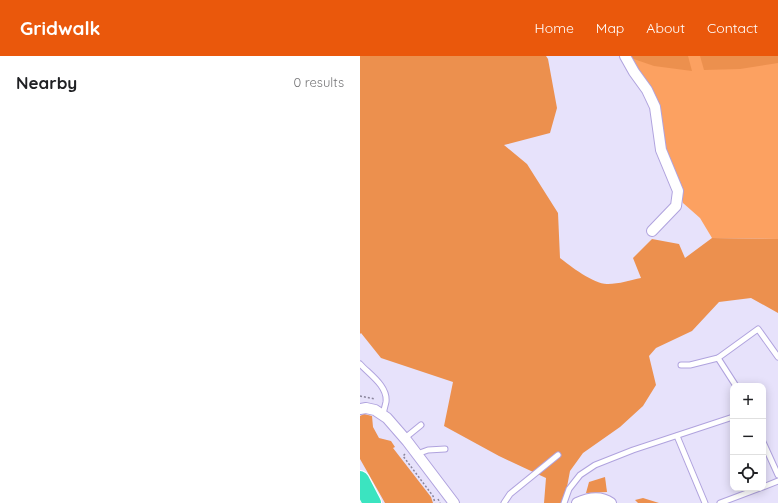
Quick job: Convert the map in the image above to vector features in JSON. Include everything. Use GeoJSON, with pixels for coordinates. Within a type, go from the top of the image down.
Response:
{"type":"FeatureCollection","features":[{"type":"Feature","properties":{"kind":"highway"},"geometry":{"type":"LineString","coordinates":[[360,480],[372,503]]}},
{"type":"Feature","properties":{"kind":"street"},"geometry":{"type":"LineString","coordinates":[[625,56],[647,90],[655,107],[662,150],[678,191],[676,206],[652,231]]}},
{"type":"Feature","properties":{"kind":"street"},"geometry":{"type":"LineString","coordinates":[[360,409],[366,408],[383,414],[405,438],[454,503]]}},
{"type":"Feature","properties":{"kind":"street"},"geometry":{"type":"LineString","coordinates":[[577,503],[588,498],[606,499],[611,503]]}},
{"type":"Feature","properties":{"kind":"lane"},"geometry":{"type":"LineString","coordinates":[[681,365],[690,365],[718,358],[758,329],[778,357]]}},
{"type":"Feature","properties":{"kind":"lane"},"geometry":{"type":"LineString","coordinates":[[718,358],[734,383]]}},
{"type":"Feature","properties":{"kind":"lane"},"geometry":{"type":"LineString","coordinates":[[360,364],[377,380],[384,392],[386,401],[383,414]]}},
{"type":"Feature","properties":{"kind":"lane"},"geometry":{"type":"LineString","coordinates":[[564,503],[569,489],[580,475],[594,465],[730,417]]}},
{"type":"Feature","properties":{"kind":"lane"},"geometry":{"type":"LineString","coordinates":[[405,438],[421,426]]}},
{"type":"Feature","properties":{"kind":"lane"},"geometry":{"type":"LineString","coordinates":[[677,436],[705,503]]}},
{"type":"Feature","properties":{"kind":"lane"},"geometry":{"type":"LineString","coordinates":[[417,454],[428,450],[445,449]]}},
{"type":"Feature","properties":{"kind":"lane"},"geometry":{"type":"LineString","coordinates":[[766,449],[778,475]]}},
{"type":"Feature","properties":{"kind":"lane"},"geometry":{"type":"LineString","coordinates":[[504,503],[510,494],[558,455]]}},
{"type":"Feature","properties":{"kind":"lane"},"geometry":{"type":"LineString","coordinates":[[766,486],[778,481]]}},
{"type":"Feature","properties":{"kind":"lane"},"geometry":{"type":"LineString","coordinates":[[720,503],[752,491]]}},
{"type":"Feature","properties":{"kind":"path"},"geometry":{"type":"LineString","coordinates":[[360,396],[375,399]]}},
{"type":"Feature","properties":{"kind":"path"},"geometry":{"type":"LineString","coordinates":[[403,450],[406,454],[403,456],[433,496],[435,503]]}},
{"type":"Feature","properties":{"kind":"shaded area"},"geometry":{"type":"Polygon","coordinates":[[[360,56],[546,56],[548,59],[557,108],[550,133],[504,145],[527,164],[558,213],[560,258],[570,266],[596,281],[612,284],[641,278],[633,258],[652,239],[679,244],[685,258],[712,238],[778,239],[778,313],[751,298],[719,302],[692,331],[656,348],[649,356],[656,385],[643,406],[620,427],[583,453],[570,471],[564,503],[544,503],[546,478],[499,456],[444,426],[453,382],[381,358],[361,333],[360,334],[360,56]]]}},
{"type":"Feature","properties":{"kind":"shaded area"},"geometry":{"type":"Polygon","coordinates":[[[625,56],[688,56],[692,71],[654,66],[625,56]]]}},
{"type":"Feature","properties":{"kind":"shaded area"},"geometry":{"type":"Polygon","coordinates":[[[629,56],[778,56],[778,239],[712,238],[700,218],[683,203],[665,156],[654,96],[629,56]]]}},
{"type":"Feature","properties":{"kind":"shaded area"},"geometry":{"type":"Polygon","coordinates":[[[700,56],[778,56],[778,63],[740,69],[704,70],[700,56]]]}},
{"type":"Feature","properties":{"kind":"shaded area"},"geometry":{"type":"Polygon","coordinates":[[[364,414],[372,416],[373,427],[379,438],[391,441],[395,447],[393,448],[431,497],[433,503],[385,503],[360,459],[360,416],[364,414]]]}},
{"type":"Feature","properties":{"kind":"shaded area"},"geometry":{"type":"Polygon","coordinates":[[[605,477],[607,492],[586,493],[589,482],[605,477]]]}},
{"type":"Feature","properties":{"kind":"shaded area"},"geometry":{"type":"Polygon","coordinates":[[[643,498],[659,503],[638,503],[635,500],[643,498]]]}}]}
